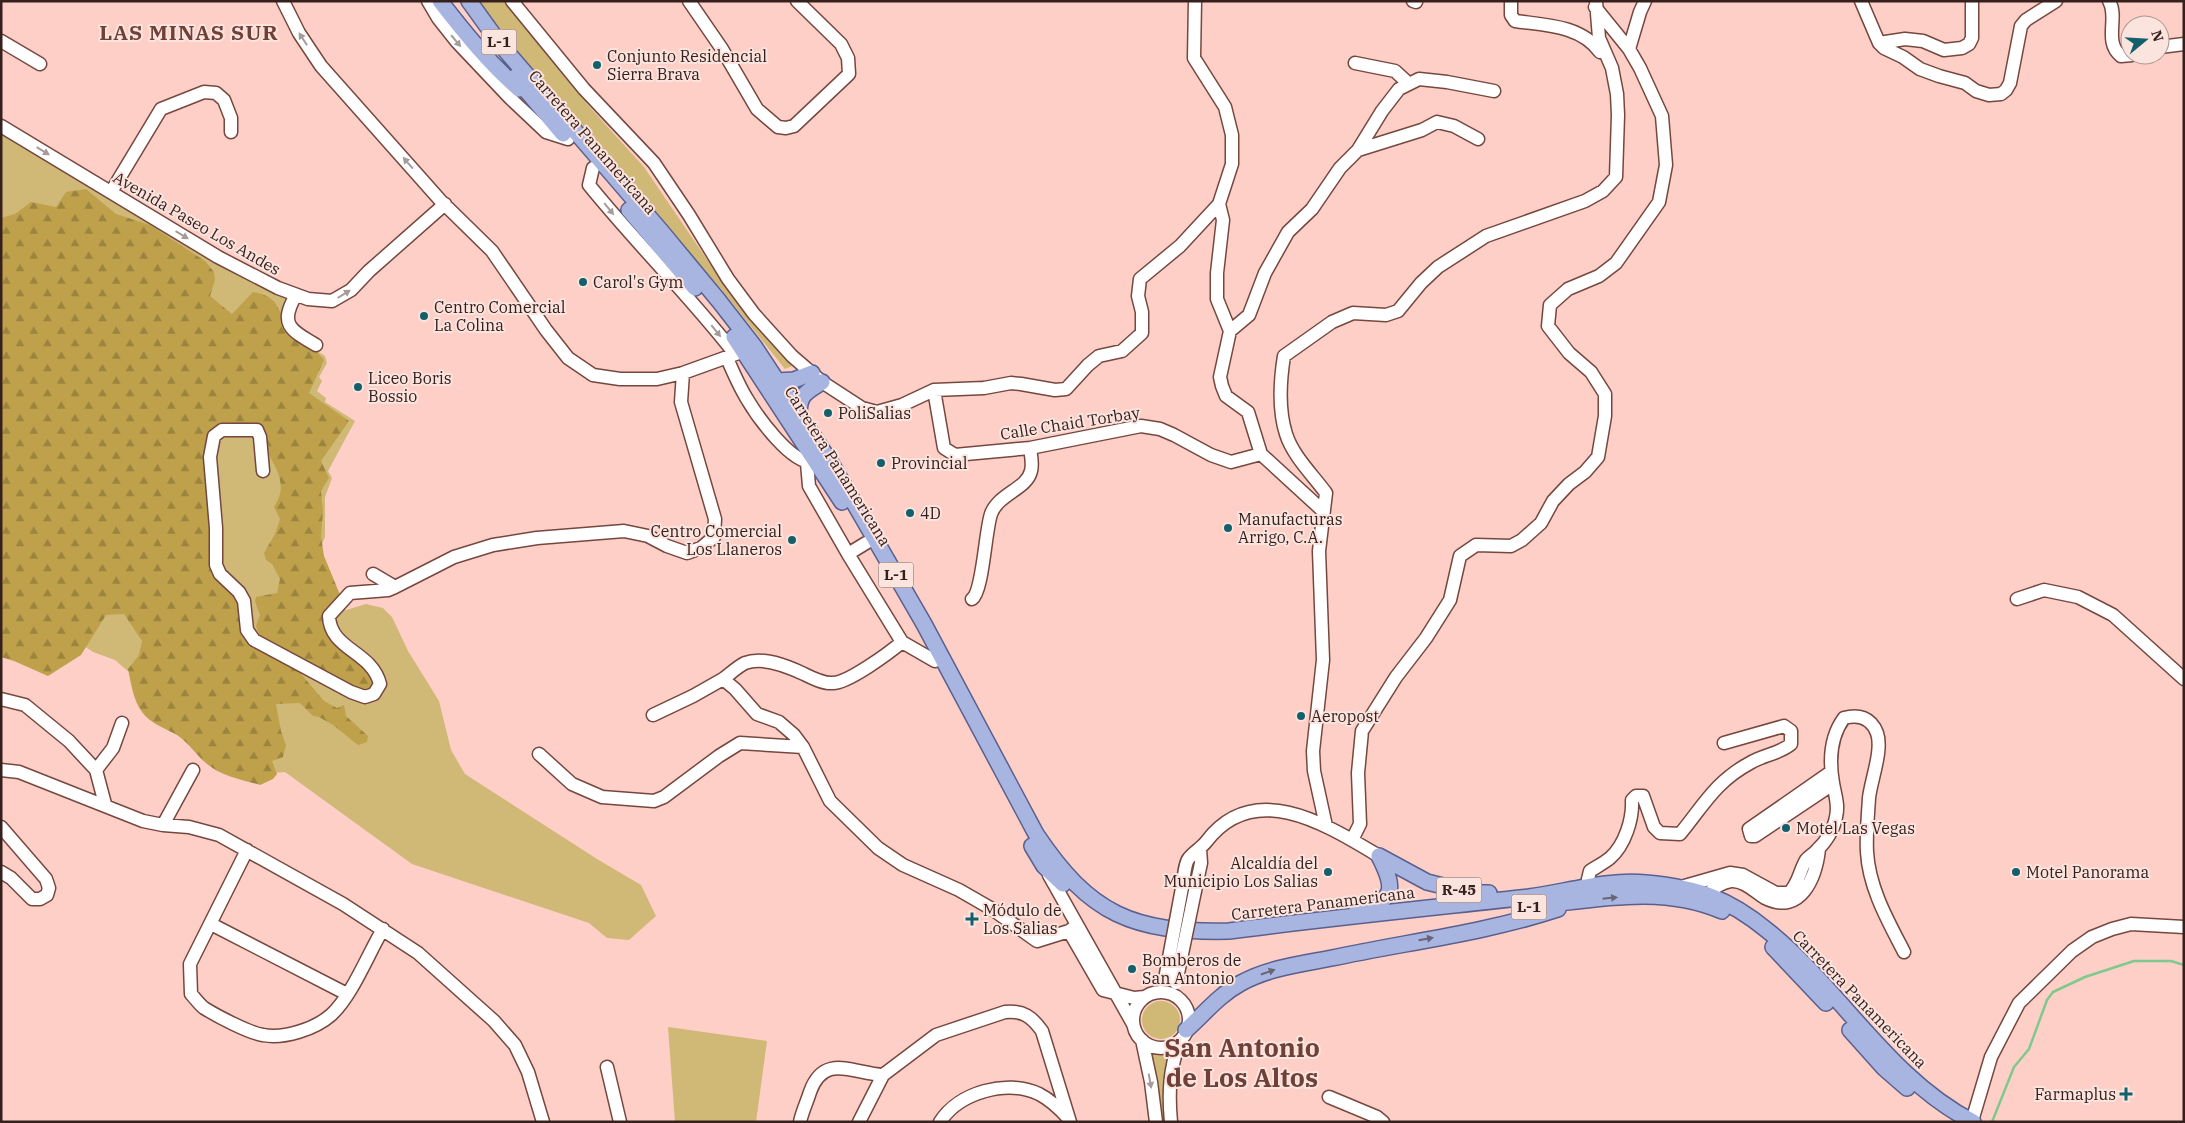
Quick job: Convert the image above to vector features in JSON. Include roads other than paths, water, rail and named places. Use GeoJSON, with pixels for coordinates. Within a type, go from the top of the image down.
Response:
{"type":"FeatureCollection","features":[{"type":"Feature","properties":{"kind":"main road","name":"L-1"},"geometry":{"type":"LineString","coordinates":[[440,1],[466,35],[501,73],[536,104]]}},
{"type":"Feature","properties":{"kind":"main road","name":"Carretera Panamericana"},"geometry":{"type":"LineString","coordinates":[[458,1],[536,104],[712,308],[735,354],[812,462],[866,543],[935,662],[1044,866],[1096,911],[1123,927],[1159,937],[1191,942],[1227,940],[1625,896],[1681,898],[1709,905],[1730,914],[1767,941],[1884,1068],[1952,1122]]}},
{"type":"Feature","properties":{"kind":"main road","name":"Carretera Panamericana"},"geometry":{"type":"LineString","coordinates":[[469,1],[482,21],[531,81],[719,301],[777,381],[831,463],[924,624],[1036,834],[1071,880],[1108,910],[1147,926],[1195,932],[1229,932],[1643,882],[1681,887],[1708,894],[1742,910],[1771,933],[1804,962],[1905,1074],[1954,1111],[1972,1121]]}},
{"type":"Feature","properties":{"kind":"main road"},"geometry":{"type":"LineString","coordinates":[[777,381],[817,378]]}},
{"type":"Feature","properties":{"kind":"main road"},"geometry":{"type":"LineString","coordinates":[[799,416],[799,402],[803,394],[817,378]]}},
{"type":"Feature","properties":{"kind":"main road","name":"L-1"},"geometry":{"type":"LineString","coordinates":[[1319,920],[1345,910],[1371,906],[1384,899],[1389,892],[1390,877],[1379,856]]}},
{"type":"Feature","properties":{"kind":"main road","name":"R-45"},"geometry":{"type":"LineString","coordinates":[[1379,856],[1427,882],[1471,893],[1546,895]]}},
{"type":"Feature","properties":{"kind":"main road"},"geometry":{"type":"LineString","coordinates":[[1183,1036],[1217,1000],[1241,983],[1269,971],[1398,944],[1517,923],[1584,900]]}},
{"type":"Feature","properties":{"kind":"street"},"geometry":{"type":"LineString","coordinates":[[283,1],[299,33],[321,66],[442,202],[492,252],[546,330],[568,358],[593,375],[657,379],[683,373],[735,354],[747,400],[785,448],[812,462],[810,486],[848,554],[902,642],[935,662]]}},
{"type":"Feature","properties":{"kind":"street"},"geometry":{"type":"LineString","coordinates":[[428,1],[438,18],[457,42],[510,98],[546,132],[568,139]]}},
{"type":"Feature","properties":{"kind":"street"},"geometry":{"type":"LineString","coordinates":[[512,1],[584,88],[654,163],[728,279],[754,314],[792,356],[817,378],[862,408],[877,412],[902,405],[934,390],[984,388],[1011,384],[1055,390],[1066,389],[1088,364],[1099,356],[1122,351],[1142,333],[1142,312],[1138,296],[1140,280],[1180,246],[1219,204],[1232,164],[1232,135],[1225,107],[1194,58],[1195,1]]}},
{"type":"Feature","properties":{"kind":"street"},"geometry":{"type":"LineString","coordinates":[[689,1],[722,49],[757,109],[778,127],[786,128],[794,126],[849,74],[848,58],[841,44],[796,1]]}},
{"type":"Feature","properties":{"kind":"street"},"geometry":{"type":"LineString","coordinates":[[1511,1],[1512,19],[1561,28],[1590,40],[1612,68]]}},
{"type":"Feature","properties":{"kind":"street"},"geometry":{"type":"LineString","coordinates":[[1629,49],[1645,1]]}},
{"type":"Feature","properties":{"kind":"street"},"geometry":{"type":"LineString","coordinates":[[1861,1],[1879,43],[1884,48],[1903,57],[1920,69],[1965,82],[1984,94],[1995,95],[2006,90],[2010,83],[2021,26],[2056,1]]}},
{"type":"Feature","properties":{"kind":"street"},"geometry":{"type":"LineString","coordinates":[[1879,43],[1905,38],[1923,41],[1944,50],[1962,48],[1969,44],[1972,38],[1972,1]]}},
{"type":"Feature","properties":{"kind":"street"},"geometry":{"type":"LineString","coordinates":[[2109,1],[2114,8],[2111,25],[2115,48],[2120,55]]}},
{"type":"Feature","properties":{"kind":"street"},"geometry":{"type":"LineString","coordinates":[[1326,826],[1314,771],[1313,751],[1323,660],[1319,551],[1322,510],[1326,493],[1298,457],[1286,435],[1281,409],[1281,378],[1284,356],[1332,322],[1353,314],[1386,315],[1398,311],[1421,283],[1438,267],[1486,236],[1585,201],[1603,191],[1616,177],[1618,115],[1612,68],[1599,38],[1595,4]]}},
{"type":"Feature","properties":{"kind":"street"},"geometry":{"type":"LineString","coordinates":[[1352,840],[1360,824],[1358,773],[1362,732],[1396,677],[1426,638],[1450,600],[1460,556],[1476,545],[1511,546],[1522,540],[1541,523],[1553,501],[1569,484],[1585,472],[1598,457],[1605,416],[1605,394],[1591,372],[1569,353],[1548,326],[1550,305],[1568,289],[1599,276],[1616,262],[1659,202],[1666,165],[1662,116],[1629,49],[1595,4]]}},
{"type":"Feature","properties":{"kind":"street"},"geometry":{"type":"LineString","coordinates":[[1,41],[40,64]]}},
{"type":"Feature","properties":{"kind":"street"},"geometry":{"type":"LineString","coordinates":[[2170,46],[2184,44]]}},
{"type":"Feature","properties":{"kind":"street"},"geometry":{"type":"LineString","coordinates":[[1354,63],[1395,71],[1408,83]]}},
{"type":"Feature","properties":{"kind":"street"},"geometry":{"type":"LineString","coordinates":[[1230,330],[1249,315],[1265,272],[1288,232],[1312,208],[1340,168],[1358,150],[1382,111],[1399,89],[1418,79],[1447,82],[1494,91]]}},
{"type":"Feature","properties":{"kind":"street"},"geometry":{"type":"LineString","coordinates":[[111,192],[161,109],[204,92],[216,93],[224,100],[231,118],[231,132]]}},
{"type":"Feature","properties":{"kind":"street"},"geometry":{"type":"LineString","coordinates":[[1358,150],[1422,130],[1437,122],[1454,126],[1478,139]]}},
{"type":"Feature","properties":{"kind":"street","name":"Avenida Paseo Los Andes"},"geometry":{"type":"LineString","coordinates":[[1,126],[218,257],[278,288],[308,300],[332,301],[352,290],[368,271],[442,202]]}},
{"type":"Feature","properties":{"kind":"street"},"geometry":{"type":"LineString","coordinates":[[1219,204],[1224,220],[1217,273],[1217,299],[1230,330],[1220,377],[1222,386],[1226,396],[1248,412],[1261,454],[1322,510]]}},
{"type":"Feature","properties":{"kind":"street"},"geometry":{"type":"LineString","coordinates":[[296,295],[289,306],[287,321],[291,329],[316,345]]}},
{"type":"Feature","properties":{"kind":"street"},"geometry":{"type":"LineString","coordinates":[[263,471],[260,437],[257,430],[222,430],[214,436],[210,457],[216,528],[216,566],[220,574],[235,588],[244,600],[247,630],[254,640],[351,692],[364,697],[374,694],[380,684],[378,675],[373,667],[333,634],[330,625],[329,616],[350,593],[388,590],[454,557],[493,546],[538,538],[624,531],[648,536],[667,546],[687,553],[702,548],[714,537],[715,519],[681,402],[683,373]]}},
{"type":"Feature","properties":{"kind":"street","name":"Calle Chaid Torbay"},"geometry":{"type":"LineString","coordinates":[[934,390],[944,448],[956,455],[1030,448],[1141,426],[1160,429],[1211,455],[1231,462],[1261,454]]}},
{"type":"Feature","properties":{"kind":"street"},"geometry":{"type":"LineString","coordinates":[[972,599],[979,592],[991,514],[998,502],[1027,480],[1032,469],[1030,448]]}},
{"type":"Feature","properties":{"kind":"street"},"geometry":{"type":"LineString","coordinates":[[848,554],[866,543]]}},
{"type":"Feature","properties":{"kind":"street"},"geometry":{"type":"LineString","coordinates":[[373,574],[395,587]]}},
{"type":"Feature","properties":{"kind":"street"},"geometry":{"type":"LineString","coordinates":[[2018,599],[2044,590],[2078,597],[2113,615],[2184,679]]}},
{"type":"Feature","properties":{"kind":"street"},"geometry":{"type":"LineString","coordinates":[[653,715],[693,696],[723,679],[745,663],[762,660],[788,667],[811,678],[832,684],[842,681],[886,655],[902,642]]}},
{"type":"Feature","properties":{"kind":"street"},"geometry":{"type":"LineString","coordinates":[[723,679],[735,689],[757,714],[779,722],[794,735],[803,747],[830,801],[878,848],[902,865],[976,900],[1037,941],[1073,928]]}},
{"type":"Feature","properties":{"kind":"street"},"geometry":{"type":"LineString","coordinates":[[1,699],[25,705],[69,740],[96,770],[105,804]]}},
{"type":"Feature","properties":{"kind":"street"},"geometry":{"type":"LineString","coordinates":[[1681,887],[1730,873],[1744,875],[1776,893],[1788,893],[1798,881],[1807,858],[1819,849],[1832,831],[1837,801],[1832,778],[1832,743],[1836,729],[1844,718],[1856,714],[1870,721],[1878,734],[1877,754],[1870,795],[1867,852],[1873,884],[1904,952]]}},
{"type":"Feature","properties":{"kind":"street"},"geometry":{"type":"LineString","coordinates":[[96,770],[113,748],[122,723]]}},
{"type":"Feature","properties":{"kind":"street"},"geometry":{"type":"LineString","coordinates":[[1594,887],[1588,879],[1590,871],[1611,858],[1631,822],[1632,800],[1636,796],[1643,796],[1650,819],[1660,834],[1680,834],[1710,793],[1728,777],[1750,762],[1783,750],[1791,744],[1792,731],[1784,726],[1724,744]]}},
{"type":"Feature","properties":{"kind":"street"},"geometry":{"type":"LineString","coordinates":[[539,754],[572,784],[602,797],[654,801],[664,797],[719,756],[740,743],[803,747]]}},
{"type":"Feature","properties":{"kind":"street"},"geometry":{"type":"LineString","coordinates":[[1,770],[19,772],[105,804],[128,816],[163,825],[205,830],[219,835],[383,929],[418,953],[494,1021],[515,1045],[528,1072],[543,1122]]}},
{"type":"Feature","properties":{"kind":"street"},"geometry":{"type":"LineString","coordinates":[[163,825],[194,770]]}},
{"type":"Feature","properties":{"kind":"street"},"geometry":{"type":"LineString","coordinates":[[1832,778],[1755,836],[1751,836],[1749,829],[1832,778]]}},
{"type":"Feature","properties":{"kind":"street","name":"R-45"},"geometry":{"type":"LineString","coordinates":[[1159,992],[1170,981],[1188,889],[1188,859],[1225,822],[1239,815],[1254,811],[1269,809],[1285,811],[1326,826],[1379,856]]}},
{"type":"Feature","properties":{"kind":"street"},"geometry":{"type":"LineString","coordinates":[[1,827],[46,879],[49,888],[47,895],[40,899],[32,899],[11,878],[1,872]]}},
{"type":"Feature","properties":{"kind":"street"},"geometry":{"type":"LineString","coordinates":[[1708,894],[1717,886],[1732,881],[1743,884],[1767,899],[1786,902],[1793,901],[1810,885],[1817,865],[1819,849]]}},
{"type":"Feature","properties":{"kind":"street"},"geometry":{"type":"LineString","coordinates":[[247,850],[190,964],[191,994],[202,1007],[226,1020],[262,1035],[284,1036],[313,1026],[331,1014],[347,994],[383,929]]}},
{"type":"Feature","properties":{"kind":"street"},"geometry":{"type":"LineString","coordinates":[[1044,866],[1073,928],[1115,994],[1133,1024],[1136,1033],[1148,1045],[1164,1048],[1183,1036]]}},
{"type":"Feature","properties":{"kind":"street"},"geometry":{"type":"LineString","coordinates":[[211,924],[347,994]]}},
{"type":"Feature","properties":{"kind":"street"},"geometry":{"type":"LineString","coordinates":[[1972,1121],[1991,1057],[2019,1003],[2072,951],[2092,937],[2131,924],[2184,927]]}},
{"type":"Feature","properties":{"kind":"street","name":"R-45"},"geometry":{"type":"LineString","coordinates":[[1170,981],[1186,1009],[1188,1020],[1171,1068],[1168,1091],[1171,1122]]}},
{"type":"Feature","properties":{"kind":"street"},"geometry":{"type":"LineString","coordinates":[[1115,994],[1134,998],[1145,997],[1159,992],[1170,994],[1180,1000]]}},
{"type":"Feature","properties":{"kind":"street"},"geometry":{"type":"LineString","coordinates":[[1133,1024],[1136,1009],[1145,997]]}},
{"type":"Feature","properties":{"kind":"street"},"geometry":{"type":"LineString","coordinates":[[859,1122],[883,1075],[936,1035],[1005,1012],[1015,1011],[1025,1014],[1035,1021],[1042,1030],[1070,1120]]}},
{"type":"Feature","properties":{"kind":"street"},"geometry":{"type":"LineString","coordinates":[[1142,1040],[1151,1082],[1156,1122]]}},
{"type":"Feature","properties":{"kind":"street"},"geometry":{"type":"LineString","coordinates":[[607,1067],[620,1122]]}},
{"type":"Feature","properties":{"kind":"street"},"geometry":{"type":"LineString","coordinates":[[800,1122],[815,1078],[821,1072],[838,1068],[883,1075]]}},
{"type":"Feature","properties":{"kind":"street"},"geometry":{"type":"LineString","coordinates":[[940,1122],[954,1108],[976,1095],[1005,1088],[1029,1090],[1039,1094],[1051,1101],[1070,1120]]}},
{"type":"Feature","properties":{"kind":"street"},"geometry":{"type":"LineString","coordinates":[[1329,1097],[1377,1117],[1383,1122]]}},
{"type":"Feature","properties":{"kind":"waterway"},"geometry":{"type":"LineString","coordinates":[[1992,1122],[2014,1067],[2029,1049],[2047,1000],[2053,992],[2085,977],[2134,961],[2171,961],[2184,965]]}},
{"type":"Feature","properties":{"kind":"place","name":"Conjunto Residencial Sierra Brava"},"geometry":{"type":"Point","coordinates":[597,65]}},
{"type":"Feature","properties":{"kind":"place","name":"Carol's Gym"},"geometry":{"type":"Point","coordinates":[583,282]}},
{"type":"Feature","properties":{"kind":"place","name":"Centro Comercial La Colina"},"geometry":{"type":"Point","coordinates":[424,316]}},
{"type":"Feature","properties":{"kind":"place","name":"Liceo Boris Bossio"},"geometry":{"type":"Point","coordinates":[358,387]}},
{"type":"Feature","properties":{"kind":"place","name":"PoliSalias"},"geometry":{"type":"Point","coordinates":[828,413]}},
{"type":"Feature","properties":{"kind":"place","name":"Provincial"},"geometry":{"type":"Point","coordinates":[881,463]}},
{"type":"Feature","properties":{"kind":"place","name":"4D"},"geometry":{"type":"Point","coordinates":[910,513]}},
{"type":"Feature","properties":{"kind":"place","name":"Manufacturas Arrigo, C.A."},"geometry":{"type":"Point","coordinates":[1228,528]}},
{"type":"Feature","properties":{"kind":"place","name":"Centro Comercial Los Llaneros"},"geometry":{"type":"Point","coordinates":[792,540]}},
{"type":"Feature","properties":{"kind":"place","name":"Aeropost"},"geometry":{"type":"Point","coordinates":[1301,716]}},
{"type":"Feature","properties":{"kind":"place","name":"Motel Las Vegas"},"geometry":{"type":"Point","coordinates":[1786,828]}},
{"type":"Feature","properties":{"kind":"place","name":"Alcaldía del Municipio Los Salias"},"geometry":{"type":"Point","coordinates":[1328,872]}},
{"type":"Feature","properties":{"kind":"place","name":"Motel Panorama"},"geometry":{"type":"Point","coordinates":[2016,872]}},
{"type":"Feature","properties":{"kind":"place","name":"Módulo de Los Salias"},"geometry":{"type":"Point","coordinates":[972,919]}},
{"type":"Feature","properties":{"kind":"place","name":"Bomberos de San Antonio"},"geometry":{"type":"Point","coordinates":[1132,969]}},
{"type":"Feature","properties":{"kind":"place","name":"Farmaplus"},"geometry":{"type":"Point","coordinates":[2126,1094]}},
{"type":"Feature","properties":{"kind":"district","name":"LAS MINAS SUR"},"geometry":{"type":"Point","coordinates":[189,33]}},
{"type":"Feature","properties":{"kind":"district","name":"San Antonio de Los Altos"},"geometry":{"type":"Point","coordinates":[1242,1063]}}]}
